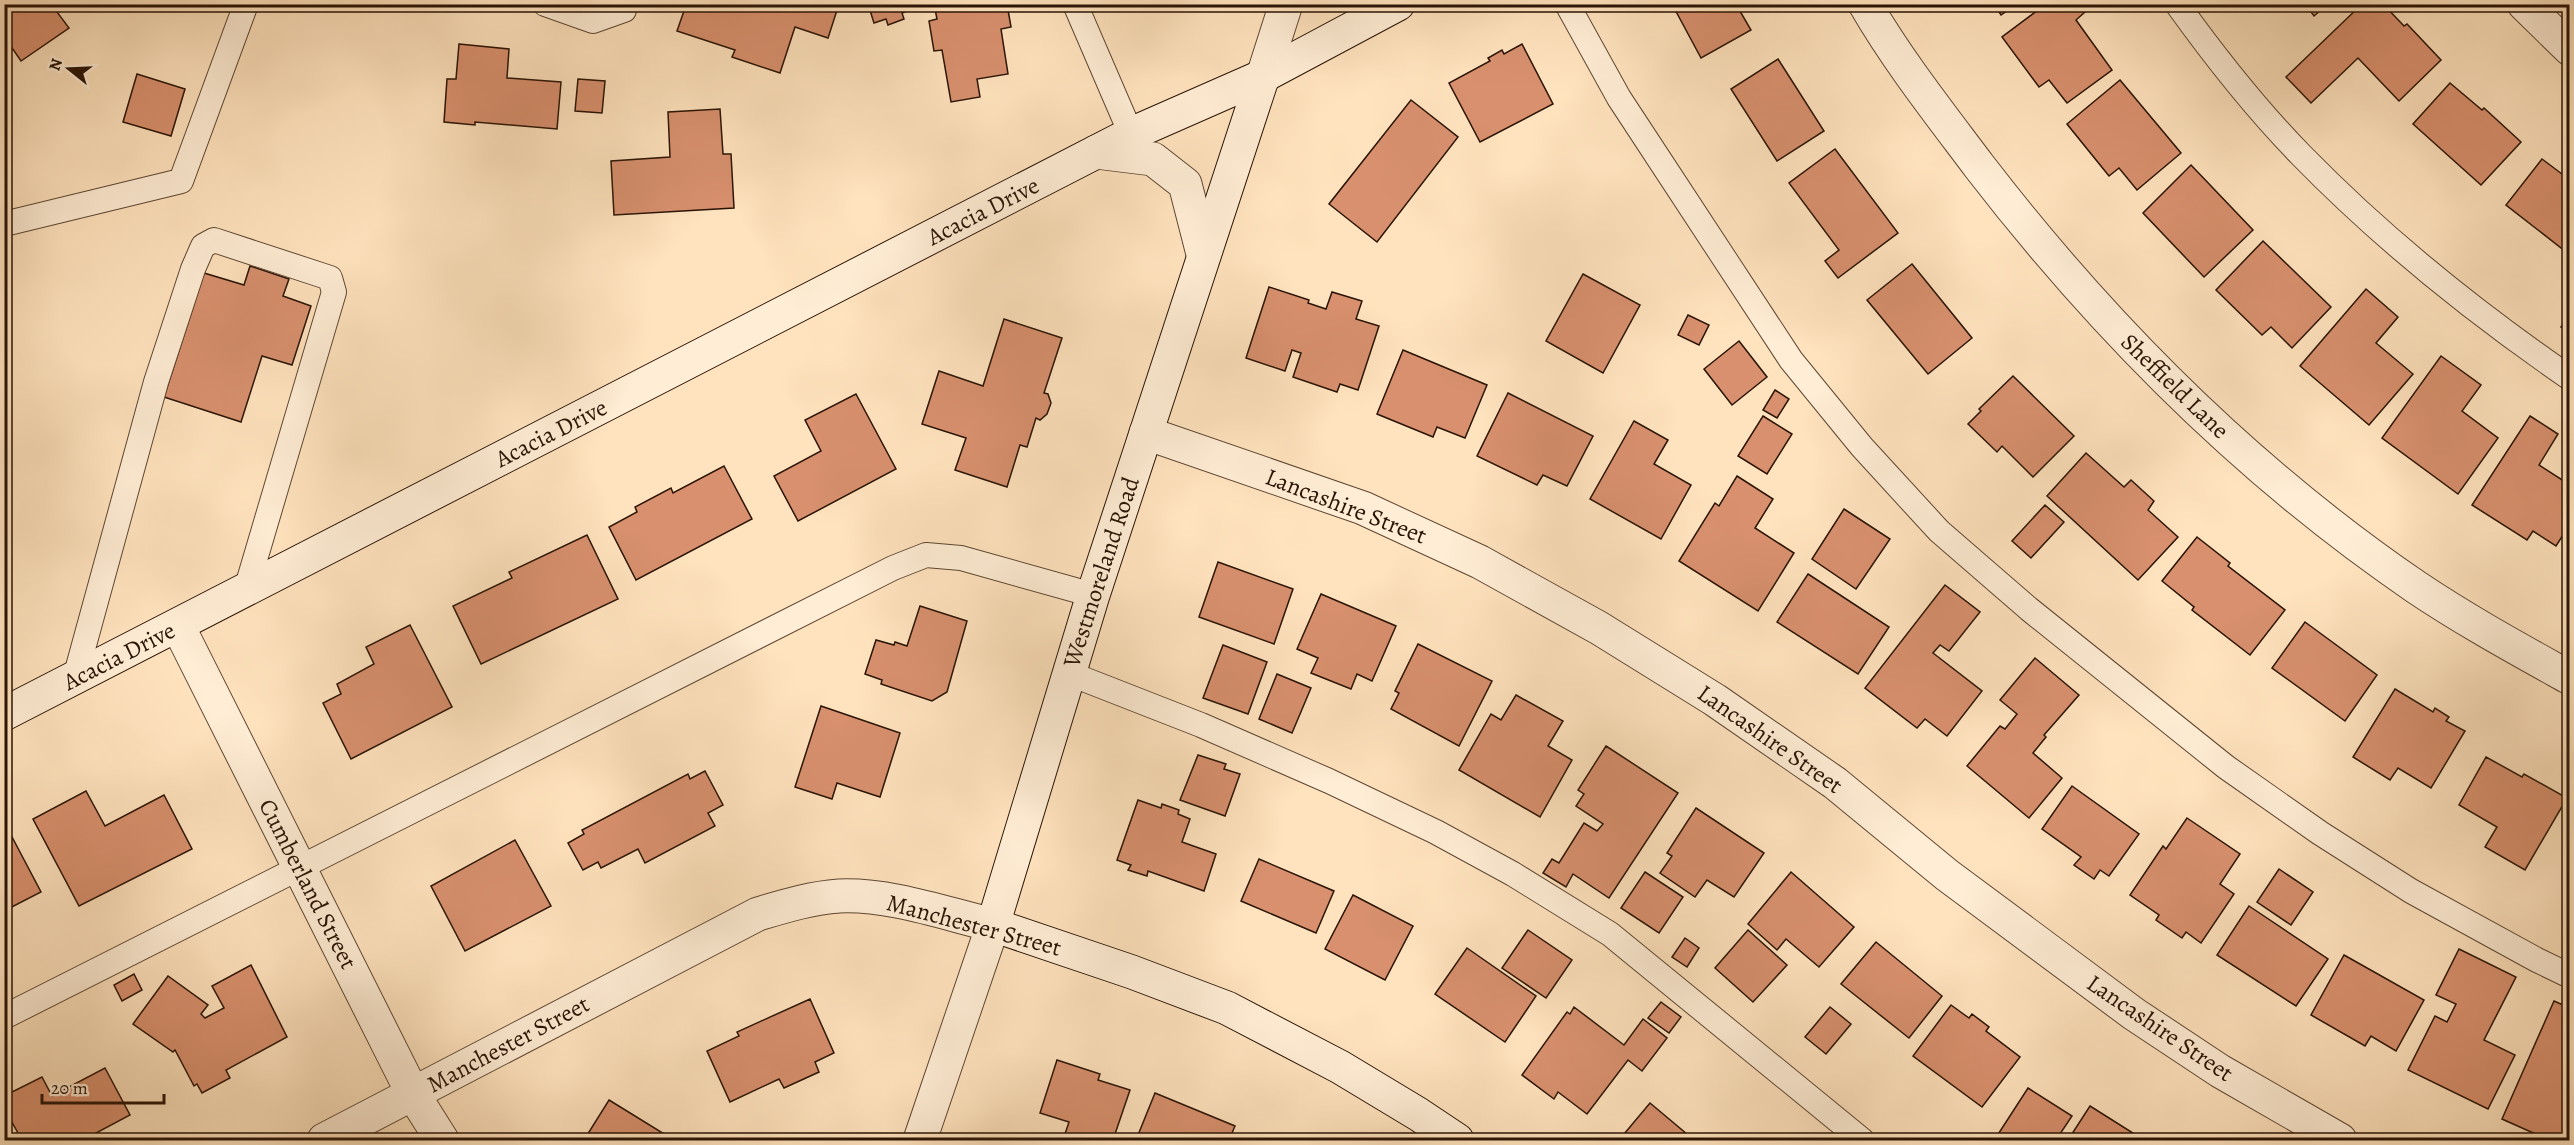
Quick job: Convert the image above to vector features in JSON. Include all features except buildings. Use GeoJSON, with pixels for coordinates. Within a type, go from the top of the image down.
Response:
{"type":"FeatureCollection","features":[{"type":"Feature","properties":{"kind":"street","name":"Westmoreland Road"},"geometry":{"type":"LineString","coordinates":[[920,1140],[993,925],[1093,594],[1286,4]]}},
{"type":"Feature","properties":{"kind":"street","name":"Acacia Drive"},"geometry":{"type":"LineString","coordinates":[[4,714],[1131,134],[1263,76],[1398,4]]}},
{"type":"Feature","properties":{"kind":"street","name":"Sheffield Lane"},"geometry":{"type":"LineString","coordinates":[[1865,4],[1938,112],[2061,269],[2124,337],[2213,425],[2295,496],[2417,587],[2570,678]]}},
{"type":"Feature","properties":{"kind":"street"},"geometry":{"type":"LineString","coordinates":[[2524,4],[2570,49]]}},
{"type":"Feature","properties":{"kind":"street"},"geometry":{"type":"LineString","coordinates":[[1096,152],[1154,159],[1185,184],[1203,254]]}},
{"type":"Feature","properties":{"kind":"street","name":"Lancashire Street"},"geometry":{"type":"LineString","coordinates":[[1146,433],[1363,508],[1480,562],[1599,628],[1715,700],[1835,783],[1947,875],[2134,1014],[2220,1071],[2340,1140]]}},
{"type":"Feature","properties":{"kind":"street","name":"Cumberland Street"},"geometry":{"type":"LineString","coordinates":[[178,626],[413,1094],[442,1140]]}},
{"type":"Feature","properties":{"kind":"street","name":"Manchester Street"},"geometry":{"type":"LineString","coordinates":[[324,1140],[758,914],[801,901],[840,896],[883,898],[993,925],[1132,972],[1227,1008],[1340,1067],[1457,1140]]}},
{"type":"Feature","properties":{"kind":"lane"},"geometry":{"type":"LineString","coordinates":[[4,225],[181,181],[246,4]]}},
{"type":"Feature","properties":{"kind":"lane"},"geometry":{"type":"LineString","coordinates":[[545,4],[593,21],[624,10],[626,4]]}},
{"type":"Feature","properties":{"kind":"lane"},"geometry":{"type":"LineString","coordinates":[[1075,4],[1131,134]]}},
{"type":"Feature","properties":{"kind":"lane"},"geometry":{"type":"LineString","coordinates":[[1567,4],[1619,98],[1791,360],[1862,447],[1939,531],[2029,609],[2226,767],[2320,833],[2411,891],[2537,960],[2570,975]]}},
{"type":"Feature","properties":{"kind":"lane"},"geometry":{"type":"LineString","coordinates":[[2177,4],[2216,57],[2300,154],[2403,252],[2530,351],[2570,378]]}},
{"type":"Feature","properties":{"kind":"lane"},"geometry":{"type":"LineString","coordinates":[[75,678],[160,370],[193,269],[203,246],[214,240],[330,278],[334,292],[246,590]]}},
{"type":"Feature","properties":{"kind":"lane"},"geometry":{"type":"LineString","coordinates":[[4,1017],[882,573],[926,555],[961,558],[1093,594]]}},
{"type":"Feature","properties":{"kind":"lane"},"geometry":{"type":"LineString","coordinates":[[1068,673],[1201,725],[1329,781],[1436,832],[1513,874],[1610,934],[1862,1140]]}}]}
